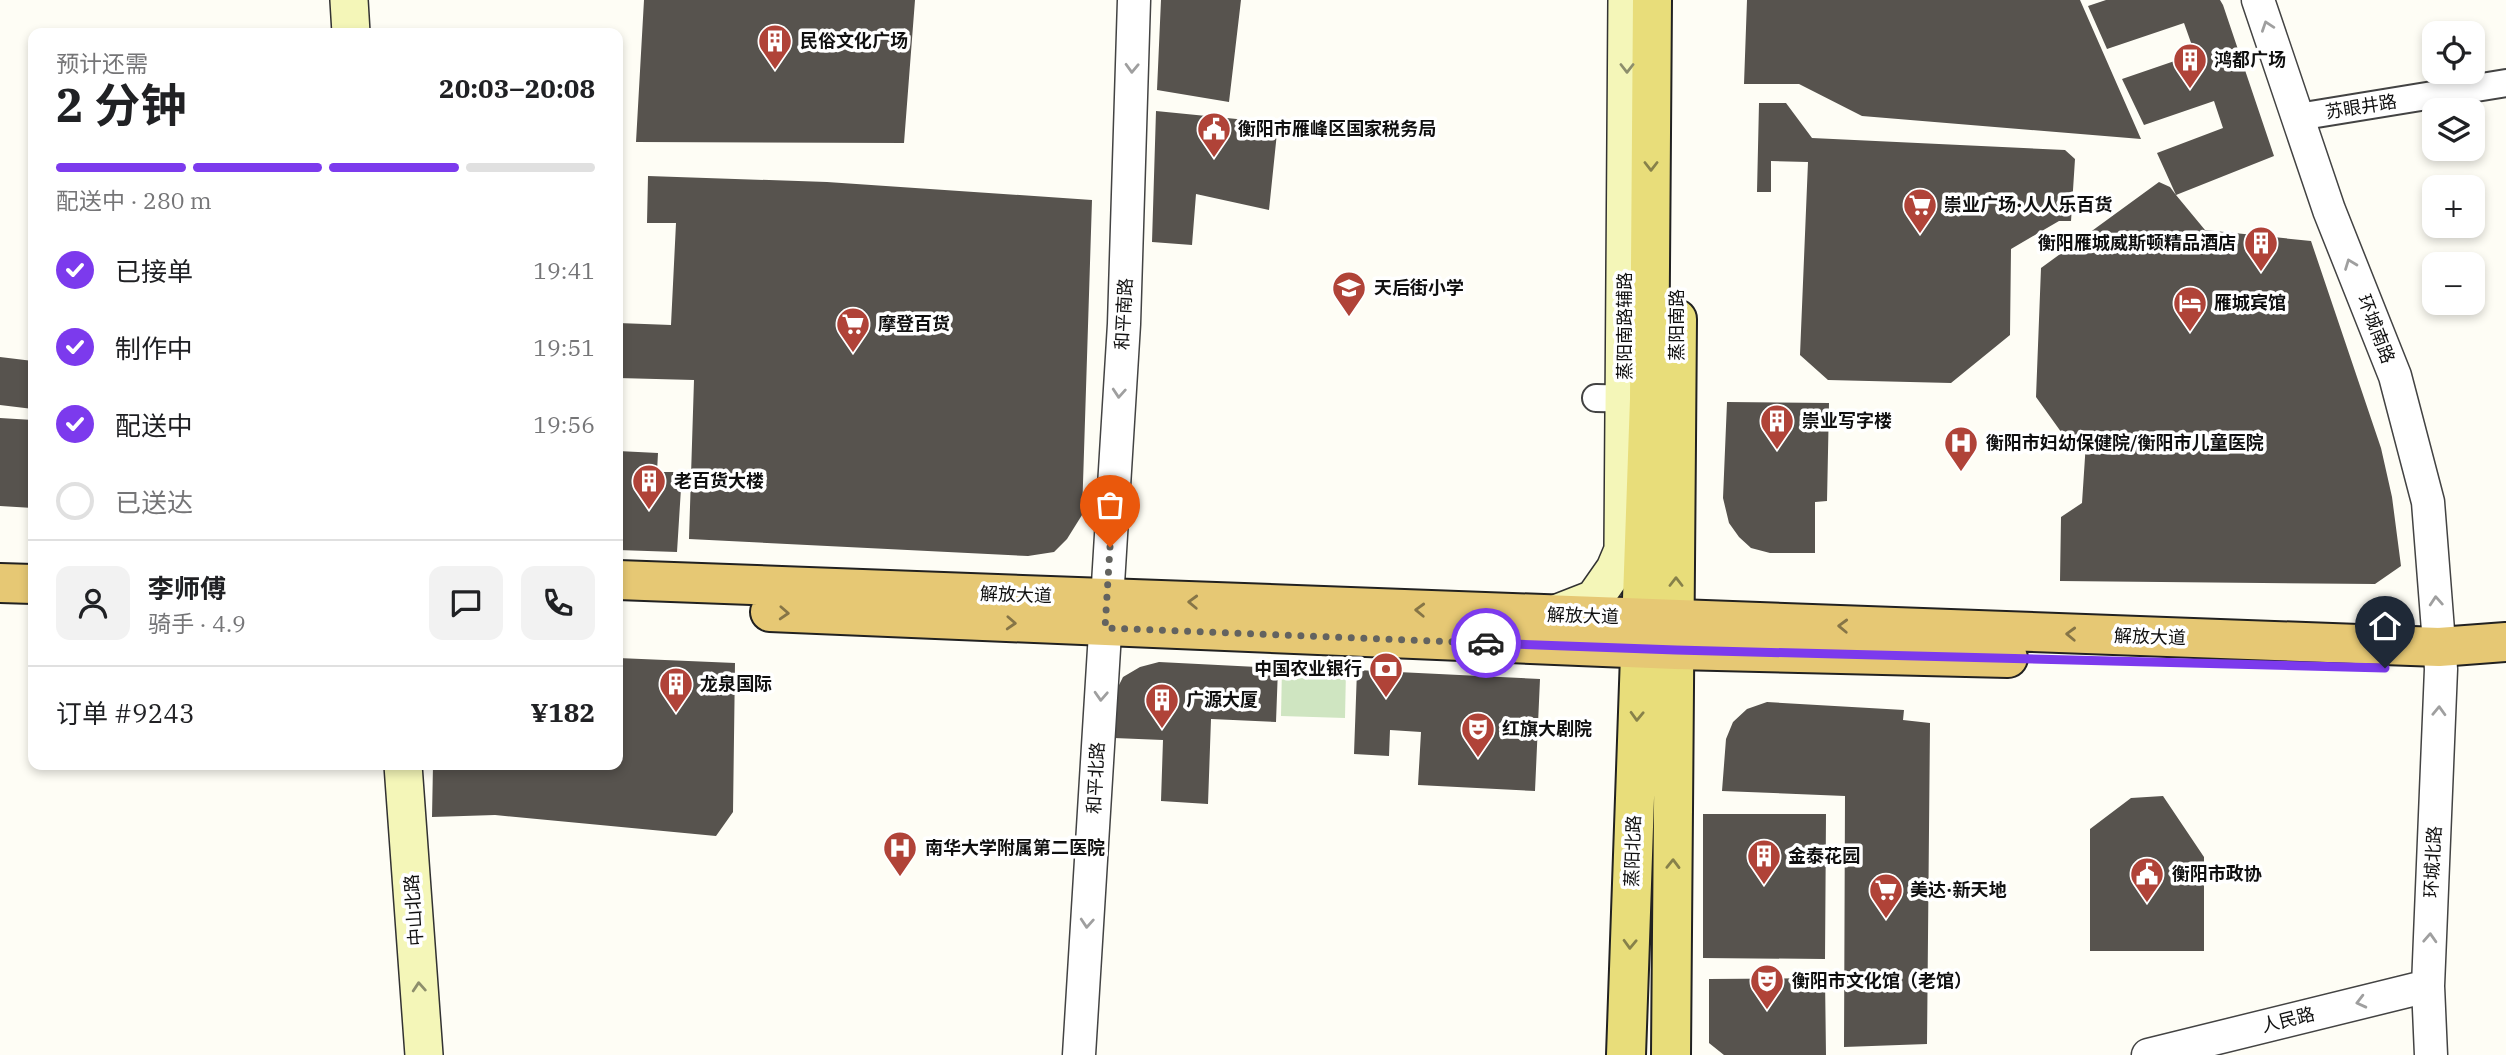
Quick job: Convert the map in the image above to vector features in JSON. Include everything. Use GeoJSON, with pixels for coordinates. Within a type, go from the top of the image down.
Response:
{"type":"FeatureCollection","features":[{"type":"Feature","properties":{"kind":"highway"},"geometry":{"type":"LineString","coordinates":[[0,563],[28,564]]}},
{"type":"Feature","properties":{"kind":"highway","name":"解放大道"},"geometry":{"type":"LineString","coordinates":[[623,580],[1106,613],[1658,634],[2440,658],[2506,668]]}},
{"type":"Feature","properties":{"kind":"highway"},"geometry":{"type":"LineString","coordinates":[[0,583],[28,584]]}},
{"type":"Feature","properties":{"kind":"highway","name":"解放大道"},"geometry":{"type":"LineString","coordinates":[[623,606],[1106,613],[1553,615],[1658,634]]}},
{"type":"Feature","properties":{"kind":"highway","name":"解放大道"},"geometry":{"type":"LineString","coordinates":[[2440,658],[2506,642]]}},
{"type":"Feature","properties":{"kind":"main road"},"geometry":{"type":"LineString","coordinates":[[349,0],[351,28]]}},
{"type":"Feature","properties":{"kind":"main road","name":"蒸阳南路辅路"},"geometry":{"type":"LineString","coordinates":[[1553,615],[1594,599],[1615,569],[1623,550],[1627,0]]}},
{"type":"Feature","properties":{"kind":"main road","name":"蒸阳南路"},"geometry":{"type":"LineString","coordinates":[[1652,0],[1623,399],[1658,634]]}},
{"type":"Feature","properties":{"kind":"main road","name":"蒸阳南路"},"geometry":{"type":"LineString","coordinates":[[1658,634],[1677,0]]}},
{"type":"Feature","properties":{"kind":"main road"},"geometry":{"type":"LineString","coordinates":[[1658,634],[1671,1055]]}},
{"type":"Feature","properties":{"kind":"main road","name":"蒸阳北路"},"geometry":{"type":"LineString","coordinates":[[1626,1055],[1658,634]]}},
{"type":"Feature","properties":{"kind":"main road","name":"中山北路"},"geometry":{"type":"LineString","coordinates":[[403,770],[424,1055]]}},
{"type":"Feature","properties":{"kind":"street","name":"和平南路"},"geometry":{"type":"LineString","coordinates":[[1106,613],[1125,324],[1134,0]]}},
{"type":"Feature","properties":{"kind":"street","name":"环城南路"},"geometry":{"type":"LineString","coordinates":[[2258,0],[2329,210],[2395,376],[2428,502],[2440,658]]}},
{"type":"Feature","properties":{"kind":"street","name":"苏眼井路"},"geometry":{"type":"LineString","coordinates":[[2298,117],[2506,83]]}},
{"type":"Feature","properties":{"kind":"street","name":"和平北路"},"geometry":{"type":"LineString","coordinates":[[1079,1055],[1106,613]]}},
{"type":"Feature","properties":{"kind":"street","name":"环城北路"},"geometry":{"type":"LineString","coordinates":[[2431,1055],[2428,986],[2440,658]]}},
{"type":"Feature","properties":{"kind":"street","name":"人民路"},"geometry":{"type":"LineString","coordinates":[[2148,1055],[2428,986]]}},
{"type":"Feature","properties":{"kind":"green space"},"geometry":{"type":"Polygon","coordinates":[[[1282,668],[1346,670],[1345,718],[1281,716],[1282,668]]]}},
{"type":"Feature","properties":{"kind":"building","name":"民俗文化广场"},"geometry":{"type":"Polygon","coordinates":[[[644,0],[915,0],[904,143],[636,142],[644,0]]]}},
{"type":"Feature","properties":{"kind":"building"},"geometry":{"type":"Polygon","coordinates":[[[1161,0],[1241,0],[1229,102],[1157,90],[1161,0]]]}},
{"type":"Feature","properties":{"kind":"building"},"geometry":{"type":"Polygon","coordinates":[[[1747,0],[2080,0],[2141,139],[1862,116],[1799,84],[1744,84],[1747,0]]]}},
{"type":"Feature","properties":{"kind":"building","name":"鸿都广场"},"geometry":{"type":"Polygon","coordinates":[[[2106,0],[2220,0],[2274,156],[2176,195],[2157,153],[2223,128],[2214,101],[2144,125],[2122,79],[2195,54],[2184,23],[2107,49],[2088,6],[2106,0]]]}},
{"type":"Feature","properties":{"kind":"building","name":"崇业广场·人人乐百货"},"geometry":{"type":"Polygon","coordinates":[[[1759,103],[1786,103],[1812,138],[2065,150],[2075,159],[2071,221],[2059,221],[2011,249],[2010,335],[1951,383],[1828,380],[1800,355],[1808,162],[1771,161],[1771,192],[1757,192],[1759,103]]]}},
{"type":"Feature","properties":{"kind":"building","name":"衡阳市雁峰区国家税务局"},"geometry":{"type":"Polygon","coordinates":[[[1156,111],[1278,123],[1269,210],[1196,194],[1192,245],[1152,242],[1156,111]]]}},
{"type":"Feature","properties":{"kind":"building","name":"摩登百货"},"geometry":{"type":"Polygon","coordinates":[[[648,176],[827,182],[1092,200],[1082,515],[1067,539],[1054,552],[1028,556],[689,539],[694,380],[623,378],[623,323],[671,325],[676,223],[647,223],[648,176]]]}},
{"type":"Feature","properties":{"kind":"building","name":"雁城宾馆"},"geometry":{"type":"Polygon","coordinates":[[[2159,182],[2170,187],[2205,230],[2311,241],[2381,448],[2392,497],[2401,566],[2375,584],[2060,581],[2061,517],[2082,503],[2086,442],[2064,436],[2036,397],[2041,268],[2159,182]]]}},
{"type":"Feature","properties":{"kind":"building"},"geometry":{"type":"Polygon","coordinates":[[[0,357],[28,360],[28,408],[0,405],[0,357]]]}},
{"type":"Feature","properties":{"kind":"building","name":"崇业写字楼"},"geometry":{"type":"Polygon","coordinates":[[[1727,402],[1829,403],[1827,501],[1815,502],[1815,553],[1770,553],[1751,548],[1729,523],[1723,498],[1727,402]]]}},
{"type":"Feature","properties":{"kind":"building"},"geometry":{"type":"Polygon","coordinates":[[[0,418],[28,420],[28,508],[0,506],[0,418]]]}},
{"type":"Feature","properties":{"kind":"building","name":"老百货大楼"},"geometry":{"type":"Polygon","coordinates":[[[623,451],[658,453],[657,472],[682,472],[677,552],[623,550],[623,451]]]}},
{"type":"Feature","properties":{"kind":"building","name":"龙泉国际"},"geometry":{"type":"Polygon","coordinates":[[[623,658],[735,663],[733,812],[716,836],[495,815],[432,817],[433,770],[623,770],[623,658]]]}},
{"type":"Feature","properties":{"kind":"building","name":"广源大厦"},"geometry":{"type":"Polygon","coordinates":[[[1159,662],[1278,668],[1276,722],[1211,719],[1208,804],[1161,801],[1163,740],[1114,738],[1116,691],[1123,677],[1140,667],[1159,662]]]}},
{"type":"Feature","properties":{"kind":"building","name":"红旗大剧院"},"geometry":{"type":"Polygon","coordinates":[[[1357,670],[1540,679],[1535,791],[1418,785],[1421,732],[1390,730],[1389,756],[1354,754],[1357,670]]]}},
{"type":"Feature","properties":{"kind":"building","name":"美达·新天地"},"geometry":{"type":"Polygon","coordinates":[[[1767,702],[1904,710],[1903,720],[1930,723],[1927,1044],[1844,1047],[1845,796],[1722,791],[1726,739],[1733,722],[1747,709],[1767,702]]]}},
{"type":"Feature","properties":{"kind":"building","name":"衡阳市政协"},"geometry":{"type":"Polygon","coordinates":[[[2163,796],[2204,857],[2204,951],[2090,951],[2090,829],[2131,798],[2163,796]]]}},
{"type":"Feature","properties":{"kind":"building","name":"金泰花园"},"geometry":{"type":"Polygon","coordinates":[[[1703,814],[1826,814],[1825,959],[1703,958],[1703,814]]]}},
{"type":"Feature","properties":{"kind":"building","name":"衡阳市文化馆（老馆）"},"geometry":{"type":"Polygon","coordinates":[[[1825,978],[1826,1055],[1724,1055],[1709,1043],[1709,979],[1825,978]]]}},
{"type":"Feature","properties":{"kind":"way so far"},"geometry":{"type":"LineString","coordinates":[[1110,547],[1105,628],[1486,643]]}},
{"type":"Feature","properties":{"kind":"place","name":"民俗文化广场"},"geometry":{"type":"Point","coordinates":[775,71]}},
{"type":"Feature","properties":{"kind":"place","name":"鸿都广场"},"geometry":{"type":"Point","coordinates":[2190,90]}},
{"type":"Feature","properties":{"kind":"place","name":"衡阳市雁峰区国家税务局"},"geometry":{"type":"Point","coordinates":[1214,159]}},
{"type":"Feature","properties":{"kind":"place","name":"崇业广场·人人乐百货"},"geometry":{"type":"Point","coordinates":[1920,235]}},
{"type":"Feature","properties":{"kind":"place","name":"衡阳雁城威斯顿精品酒店"},"geometry":{"type":"Point","coordinates":[2261,273]}},
{"type":"Feature","properties":{"kind":"place","name":"天后街小学"},"geometry":{"type":"Point","coordinates":[1349,318]}},
{"type":"Feature","properties":{"kind":"place","name":"雁城宾馆"},"geometry":{"type":"Point","coordinates":[2190,333]}},
{"type":"Feature","properties":{"kind":"place","name":"摩登百货"},"geometry":{"type":"Point","coordinates":[853,354]}},
{"type":"Feature","properties":{"kind":"place","name":"崇业写字楼"},"geometry":{"type":"Point","coordinates":[1777,451]}},
{"type":"Feature","properties":{"kind":"place","name":"衡阳市妇幼保健院/衡阳市儿童医院"},"geometry":{"type":"Point","coordinates":[1961,473]}},
{"type":"Feature","properties":{"kind":"place","name":"老百货大楼"},"geometry":{"type":"Point","coordinates":[649,511]}},
{"type":"Feature","properties":{"kind":"place","name":"中国农业银行"},"geometry":{"type":"Point","coordinates":[1386,699]}},
{"type":"Feature","properties":{"kind":"place","name":"龙泉国际"},"geometry":{"type":"Point","coordinates":[676,714]}},
{"type":"Feature","properties":{"kind":"place","name":"广源大厦"},"geometry":{"type":"Point","coordinates":[1162,730]}},
{"type":"Feature","properties":{"kind":"place","name":"红旗大剧院"},"geometry":{"type":"Point","coordinates":[1478,759]}},
{"type":"Feature","properties":{"kind":"place","name":"南华大学附属第二医院"},"geometry":{"type":"Point","coordinates":[900,878]}},
{"type":"Feature","properties":{"kind":"place","name":"金泰花园"},"geometry":{"type":"Point","coordinates":[1764,886]}},
{"type":"Feature","properties":{"kind":"place","name":"衡阳市政协"},"geometry":{"type":"Point","coordinates":[2147,904]}},
{"type":"Feature","properties":{"kind":"place","name":"美达·新天地"},"geometry":{"type":"Point","coordinates":[1886,920]}},
{"type":"Feature","properties":{"kind":"place","name":"衡阳市文化馆（老馆）"},"geometry":{"type":"Point","coordinates":[1767,1011]}},
{"type":"Feature","properties":{"kind":"route"},"geometry":{"type":"LineString","coordinates":[[1486,643],[2385,668]]}}]}
